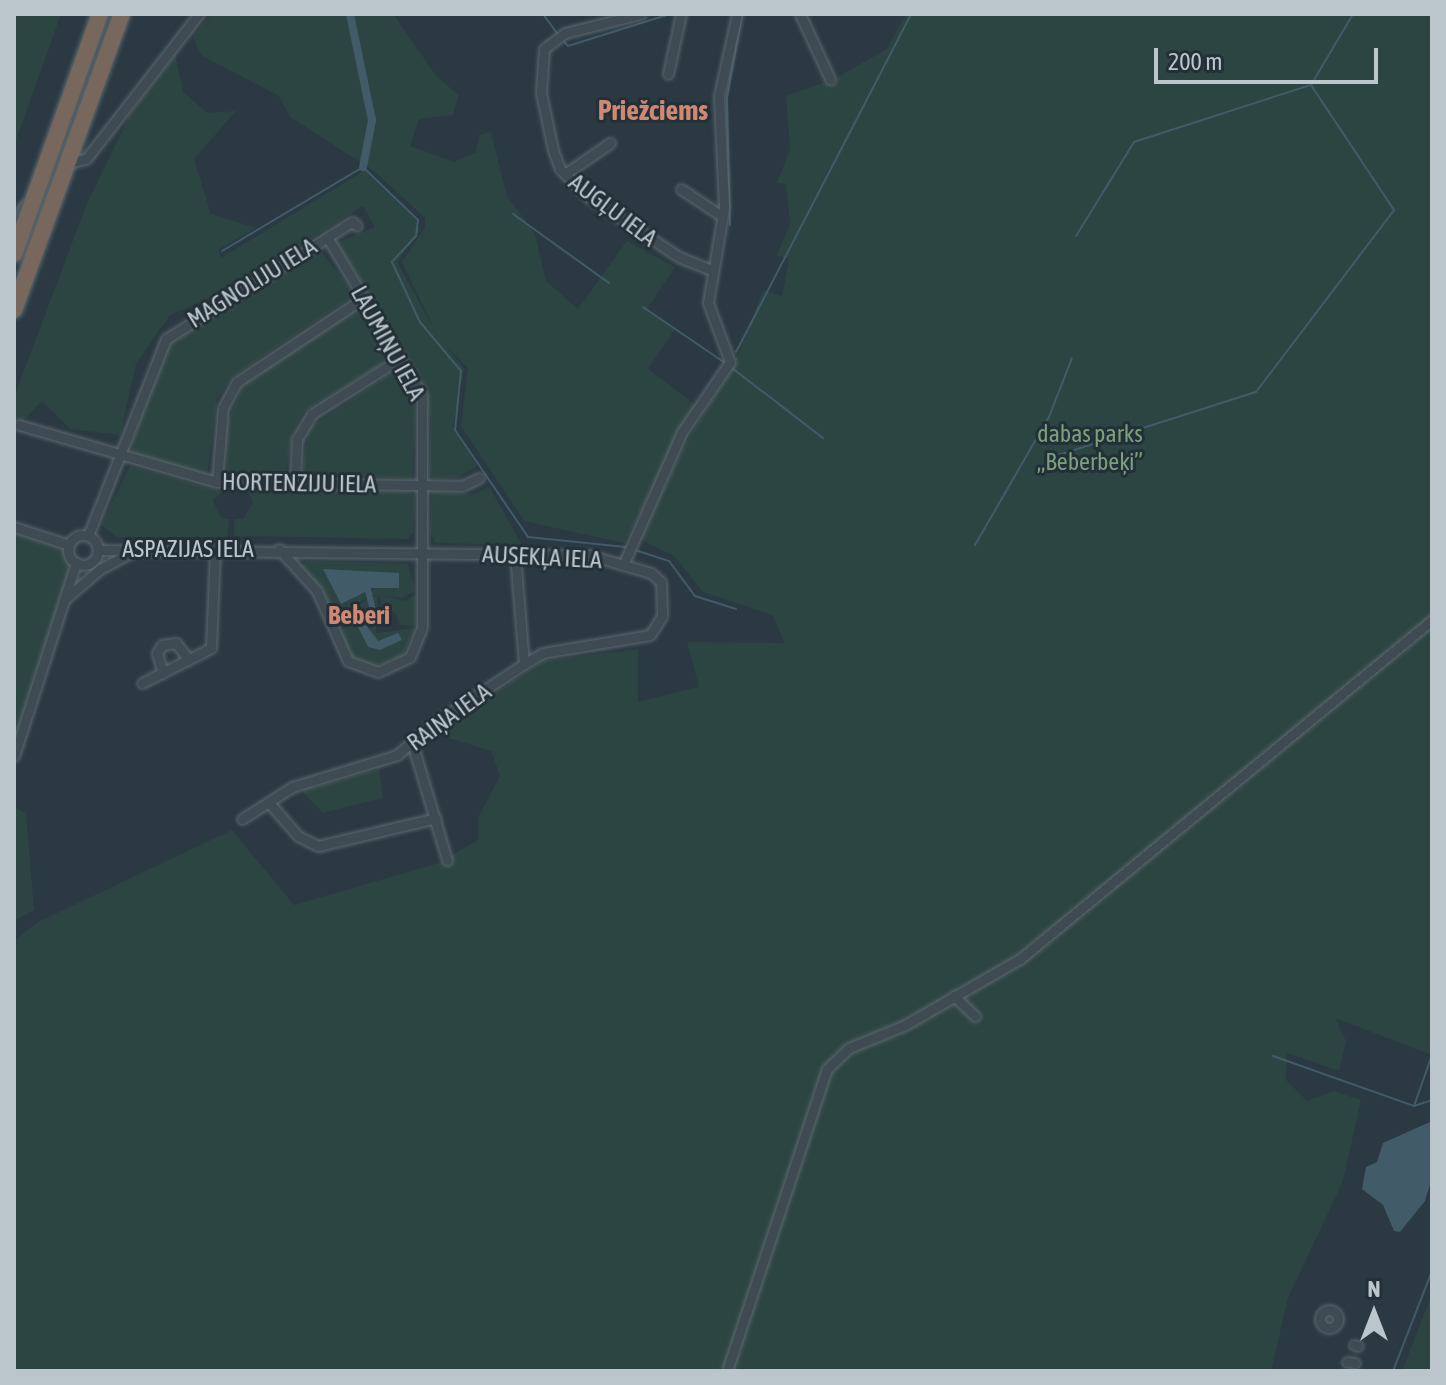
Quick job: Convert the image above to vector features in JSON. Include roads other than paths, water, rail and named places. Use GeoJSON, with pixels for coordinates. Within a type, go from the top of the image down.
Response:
{"type":"FeatureCollection","features":[{"type":"Feature","properties":{"kind":"highway"},"geometry":{"type":"LineString","coordinates":[[14,254],[100,14]]}},
{"type":"Feature","properties":{"kind":"highway"},"geometry":{"type":"LineString","coordinates":[[14,310],[122,14]]}},
{"type":"Feature","properties":{"kind":"main road"},"geometry":{"type":"LineString","coordinates":[[14,225],[34,193]]}},
{"type":"Feature","properties":{"kind":"street"},"geometry":{"type":"LineString","coordinates":[[68,163],[86,159],[199,14]]}},
{"type":"Feature","properties":{"kind":"street","name":"AUGĻU IELA"},"geometry":{"type":"LineString","coordinates":[[641,14],[559,37],[544,49],[540,65],[553,150],[565,174],[659,245],[709,269]]}},
{"type":"Feature","properties":{"kind":"street"},"geometry":{"type":"LineString","coordinates":[[668,74],[681,14]]}},
{"type":"Feature","properties":{"kind":"street"},"geometry":{"type":"LineString","coordinates":[[624,563],[682,432],[730,362],[709,314],[709,269],[723,217],[718,110],[737,14]]}},
{"type":"Feature","properties":{"kind":"street"},"geometry":{"type":"LineString","coordinates":[[800,14],[830,79]]}},
{"type":"Feature","properties":{"kind":"street"},"geometry":{"type":"LineString","coordinates":[[565,174],[610,143]]}},
{"type":"Feature","properties":{"kind":"street"},"geometry":{"type":"LineString","coordinates":[[681,189],[723,217]]}},
{"type":"Feature","properties":{"kind":"street","name":"MAGNOLIJU IELA"},"geometry":{"type":"LineString","coordinates":[[88,536],[166,339],[352,222],[357,226]]}},
{"type":"Feature","properties":{"kind":"street","name":"LAUMIŅU IELA"},"geometry":{"type":"LineString","coordinates":[[327,237],[401,358],[424,409],[420,552]]}},
{"type":"Feature","properties":{"kind":"street"},"geometry":{"type":"LineString","coordinates":[[217,482],[223,408],[237,382],[364,298]]}},
{"type":"Feature","properties":{"kind":"street"},"geometry":{"type":"LineString","coordinates":[[295,481],[297,439],[312,414],[401,358]]}},
{"type":"Feature","properties":{"kind":"street","name":"HORTENZIJU IELA"},"geometry":{"type":"LineString","coordinates":[[19,425],[120,457],[217,482],[462,486],[479,478]]}},
{"type":"Feature","properties":{"kind":"street"},"geometry":{"type":"LineString","coordinates":[[14,527],[69,545]]}},
{"type":"Feature","properties":{"kind":"street"},"geometry":{"type":"LineString","coordinates":[[69,545],[77,536],[88,536],[98,550],[93,561],[76,563]]}},
{"type":"Feature","properties":{"kind":"street"},"geometry":{"type":"LineString","coordinates":[[14,756],[76,563],[69,545]]}},
{"type":"Feature","properties":{"kind":"street"},"geometry":{"type":"LineString","coordinates":[[142,683],[189,660],[213,641],[215,547]]}},
{"type":"Feature","properties":{"kind":"street","name":"ASPAZIJAS IELA"},"geometry":{"type":"LineString","coordinates":[[98,550],[215,547],[420,552],[421,638],[402,664],[378,672],[359,669],[340,652],[317,591],[279,549]]}},
{"type":"Feature","properties":{"kind":"street"},"geometry":{"type":"LineString","coordinates":[[65,599],[140,548]]}},
{"type":"Feature","properties":{"kind":"street","name":"AUSEKĻA IELA"},"geometry":{"type":"LineString","coordinates":[[420,552],[589,555],[624,563],[661,582],[662,616],[650,635],[543,653],[524,664]]}},
{"type":"Feature","properties":{"kind":"street"},"geometry":{"type":"LineString","coordinates":[[515,554],[524,664]]}},
{"type":"Feature","properties":{"kind":"street"},"geometry":{"type":"LineString","coordinates":[[727,1371],[827,1069],[849,1048],[954,996],[1076,917],[1223,786],[1364,680],[1432,620]]}},
{"type":"Feature","properties":{"kind":"street"},"geometry":{"type":"LineString","coordinates":[[163,673],[157,651],[162,645],[176,643],[189,660]]}},
{"type":"Feature","properties":{"kind":"street","name":"RAIŅA IELA"},"geometry":{"type":"LineString","coordinates":[[242,819],[271,805],[292,787],[370,766],[413,746],[434,723],[524,664]]}},
{"type":"Feature","properties":{"kind":"street"},"geometry":{"type":"LineString","coordinates":[[413,746],[447,860]]}},
{"type":"Feature","properties":{"kind":"street"},"geometry":{"type":"LineString","coordinates":[[271,805],[298,836],[318,846],[436,818]]}},
{"type":"Feature","properties":{"kind":"street"},"geometry":{"type":"LineString","coordinates":[[954,996],[975,1016]]}},
{"type":"Feature","properties":{"kind":"water"},"geometry":{"type":"Polygon","coordinates":[[[323,569],[399,573],[399,588],[371,588],[376,611],[367,626],[378,641],[398,633],[402,640],[380,650],[368,647],[358,627],[369,607],[365,592],[341,604],[323,569]]]}},
{"type":"Feature","properties":{"kind":"water"},"geometry":{"type":"Polygon","coordinates":[[[1432,1121],[1432,1178],[1425,1201],[1400,1232],[1394,1231],[1383,1205],[1362,1189],[1366,1167],[1377,1162],[1383,1143],[1432,1121]]]}},
{"type":"Feature","properties":{"kind":"waterway"},"geometry":{"type":"LineString","coordinates":[[350,14],[372,120],[363,167]]}},
{"type":"Feature","properties":{"kind":"waterway"},"geometry":{"type":"LineString","coordinates":[[543,14],[557,33]]}},
{"type":"Feature","properties":{"kind":"waterway"},"geometry":{"type":"LineString","coordinates":[[562,39],[568,46],[670,14]]}},
{"type":"Feature","properties":{"kind":"waterway"},"geometry":{"type":"LineString","coordinates":[[730,225],[727,98],[742,14]]}},
{"type":"Feature","properties":{"kind":"waterway"},"geometry":{"type":"LineString","coordinates":[[736,352],[911,14]]}},
{"type":"Feature","properties":{"kind":"waterway"},"geometry":{"type":"LineString","coordinates":[[1076,236],[1134,142],[1311,85],[1353,14]]}},
{"type":"Feature","properties":{"kind":"waterway"},"geometry":{"type":"LineString","coordinates":[[1049,458],[1256,392],[1394,210],[1311,85]]}},
{"type":"Feature","properties":{"kind":"waterway"},"geometry":{"type":"LineString","coordinates":[[222,251],[363,167],[418,220],[416,236],[392,262],[420,322],[461,371],[455,430],[528,537],[625,547]]}},
{"type":"Feature","properties":{"kind":"waterway"},"geometry":{"type":"LineString","coordinates":[[513,214],[609,283]]}},
{"type":"Feature","properties":{"kind":"waterway"},"geometry":{"type":"LineString","coordinates":[[643,307],[725,363]]}},
{"type":"Feature","properties":{"kind":"waterway"},"geometry":{"type":"LineString","coordinates":[[975,545],[1049,417],[1072,358]]}},
{"type":"Feature","properties":{"kind":"waterway"},"geometry":{"type":"LineString","coordinates":[[732,368],[823,438]]}},
{"type":"Feature","properties":{"kind":"waterway"},"geometry":{"type":"LineString","coordinates":[[635,550],[669,561],[695,596],[736,609]]}},
{"type":"Feature","properties":{"kind":"waterway"},"geometry":{"type":"LineString","coordinates":[[1414,1106],[1432,1055]]}},
{"type":"Feature","properties":{"kind":"waterway"},"geometry":{"type":"LineString","coordinates":[[1273,1056],[1414,1106],[1432,1100]]}},
{"type":"Feature","properties":{"kind":"waterway"},"geometry":{"type":"LineString","coordinates":[[1393,1371],[1432,1271]]}},
{"type":"Feature","properties":{"kind":"district","name":"Priežciems"},"geometry":{"type":"Point","coordinates":[653,110]}},
{"type":"Feature","properties":{"kind":"district","name":"Beberi"},"geometry":{"type":"Point","coordinates":[359,616]}},
{"type":"Feature","properties":{"kind":"park label","name":"dabas parks „Beberbeķi”"},"geometry":{"type":"Point","coordinates":[1090,448]}}]}
